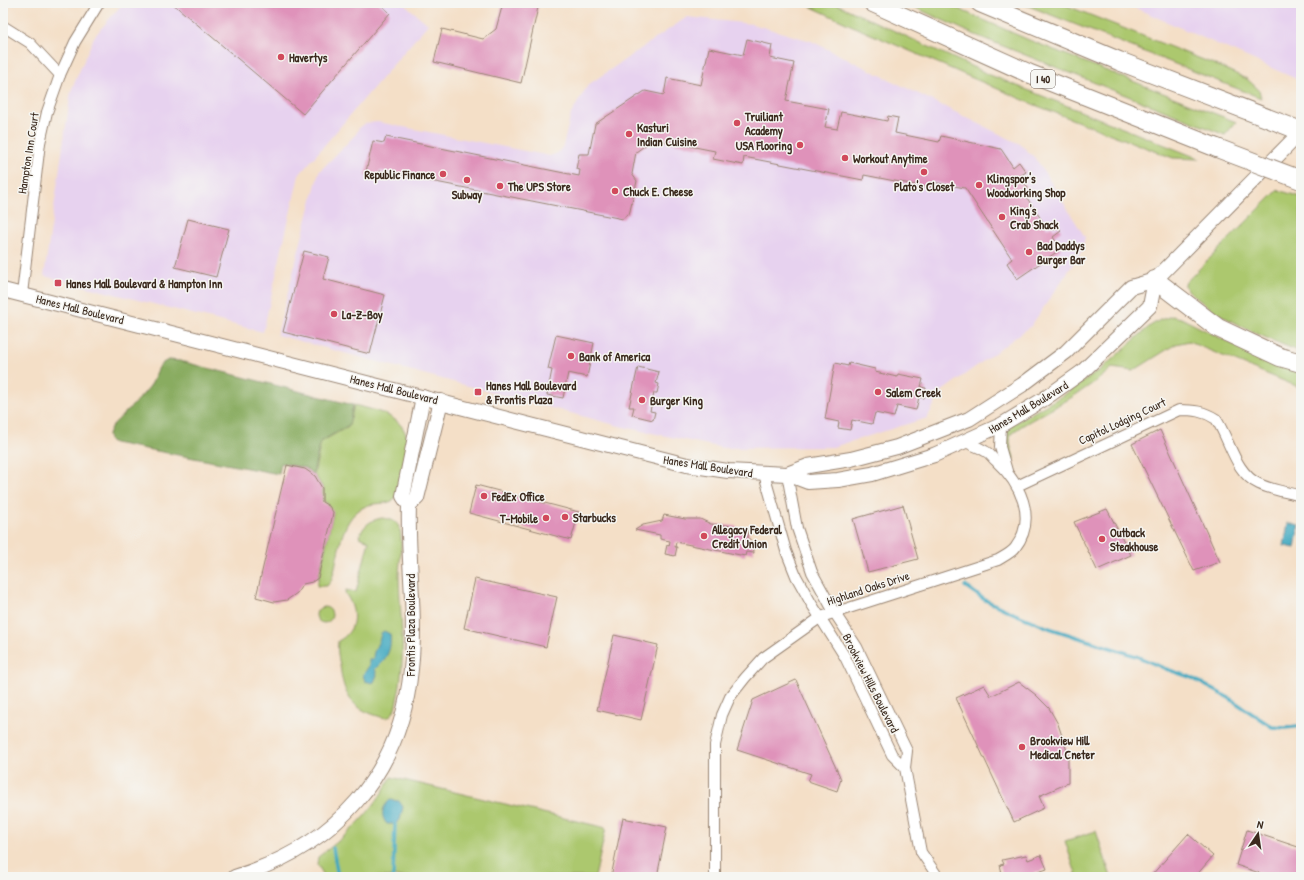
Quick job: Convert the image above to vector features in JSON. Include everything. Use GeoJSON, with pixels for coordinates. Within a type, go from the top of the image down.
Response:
{"type":"FeatureCollection","features":[{"type":"Feature","properties":{"kind":"highway","name":"I 40"},"geometry":{"type":"LineString","coordinates":[[873,3],[1028,73],[1301,180]]}},
{"type":"Feature","properties":{"kind":"highway"},"geometry":{"type":"LineString","coordinates":[[980,3],[1119,61],[1301,131]]}},
{"type":"Feature","properties":{"kind":"highway"},"geometry":{"type":"LineString","coordinates":[[1155,280],[1218,328],[1280,357],[1301,363]]}},
{"type":"Feature","properties":{"kind":"main road","name":"Hanes Mall Boulevard"},"geometry":{"type":"LineString","coordinates":[[3,290],[687,465],[764,474],[787,474],[808,466],[851,459],[898,447],[969,419],[1022,385],[1066,352],[1131,288],[1155,280],[1301,131]]}},
{"type":"Feature","properties":{"kind":"main road","name":"Hanes Mall Boulevard"},"geometry":{"type":"LineString","coordinates":[[787,474],[808,482],[838,480],[872,474],[934,455],[1001,426],[1065,385],[1099,356],[1150,306],[1155,280]]}},
{"type":"Feature","properties":{"kind":"main road","name":"Frontis Plaza Boulevard"},"geometry":{"type":"LineString","coordinates":[[235,877],[283,859],[326,832],[347,812],[366,790],[392,746],[407,697],[412,668],[409,505],[402,496],[423,397]]}},
{"type":"Feature","properties":{"kind":"main road"},"geometry":{"type":"LineString","coordinates":[[409,505],[417,498],[441,401]]}},
{"type":"Feature","properties":{"kind":"street","name":"Hampton Inn Court"},"geometry":{"type":"LineString","coordinates":[[22,294],[40,143],[47,112],[60,75],[84,25],[99,3]]}},
{"type":"Feature","properties":{"kind":"street"},"geometry":{"type":"LineString","coordinates":[[3,26],[30,43],[60,75]]}},
{"type":"Feature","properties":{"kind":"street","name":"Capitol Lodging Court"},"geometry":{"type":"LineString","coordinates":[[1017,486],[1179,410],[1193,410],[1208,414],[1216,419],[1242,469],[1248,477],[1268,488],[1301,496]]}},
{"type":"Feature","properties":{"kind":"street","name":"Highland Oaks Drive"},"geometry":{"type":"LineString","coordinates":[[1001,426],[1000,447],[1007,471]]}},
{"type":"Feature","properties":{"kind":"street","name":"Highland Oaks Drive"},"geometry":{"type":"LineString","coordinates":[[715,877],[716,745],[722,715],[730,697],[763,658],[821,617],[998,560],[1015,549],[1021,538],[1027,517],[1026,508],[1017,486],[1007,471],[986,451],[965,442]]}},
{"type":"Feature","properties":{"kind":"street","name":"Brookview Hills Boulevard"},"geometry":{"type":"LineString","coordinates":[[764,474],[786,551],[796,576],[845,657],[892,755],[905,768]]}},
{"type":"Feature","properties":{"kind":"street","name":"Brookview Hills Boulevard"},"geometry":{"type":"LineString","coordinates":[[787,474],[797,528],[812,572],[834,612],[857,647],[908,751],[905,768],[921,852],[938,877]]}},
{"type":"Feature","properties":{"kind":"shaded area"},"geometry":{"type":"Polygon","coordinates":[[[123,3],[403,3],[428,24],[299,175],[263,332],[44,276],[71,91],[94,37],[123,3]]]}},
{"type":"Feature","properties":{"kind":"shaded area"},"geometry":{"type":"Polygon","coordinates":[[[1124,3],[1301,3],[1301,81],[1124,3]]]}},
{"type":"Feature","properties":{"kind":"shaded area"},"geometry":{"type":"Polygon","coordinates":[[[687,17],[752,24],[811,41],[1020,144],[1036,159],[1085,237],[1082,251],[1031,326],[941,392],[927,418],[833,447],[723,448],[623,427],[277,335],[319,172],[356,134],[359,128],[366,123],[378,122],[550,156],[558,153],[563,146],[571,114],[588,85],[687,17]]]}},
{"type":"Feature","properties":{"kind":"green space"},"geometry":{"type":"Polygon","coordinates":[[[803,3],[834,3],[990,75],[1200,159],[1173,158],[1035,105],[859,29],[803,3]]]}},
{"type":"Feature","properties":{"kind":"green space"},"geometry":{"type":"Polygon","coordinates":[[[905,3],[945,3],[1029,40],[1236,122],[1225,135],[973,34],[905,3]]]}},
{"type":"Feature","properties":{"kind":"green space"},"geometry":{"type":"Polygon","coordinates":[[[1021,3],[1060,3],[1216,65],[1247,79],[1259,90],[1261,98],[1021,3]]]}},
{"type":"Feature","properties":{"kind":"green space"},"geometry":{"type":"Polygon","coordinates":[[[1278,190],[1301,197],[1301,352],[1255,333],[1224,317],[1196,298],[1185,287],[1185,283],[1278,190]]]}},
{"type":"Feature","properties":{"kind":"green space"},"geometry":{"type":"Polygon","coordinates":[[[1172,316],[1181,318],[1244,350],[1301,372],[1301,388],[1189,341],[1176,344],[1133,371],[1112,368],[1077,394],[1020,427],[1010,435],[1010,444],[1014,458],[1012,461],[1007,451],[1005,438],[1013,424],[1067,393],[1100,370],[1150,326],[1160,320],[1172,316]]]}},
{"type":"Feature","properties":{"kind":"green space"},"geometry":{"type":"Polygon","coordinates":[[[169,360],[180,361],[353,405],[349,425],[320,442],[313,474],[305,468],[281,463],[279,474],[114,443],[109,440],[108,435],[111,427],[146,391],[153,381],[160,366],[169,360]]]}},
{"type":"Feature","properties":{"kind":"green space"},"geometry":{"type":"Polygon","coordinates":[[[354,405],[380,412],[388,416],[401,426],[405,433],[408,442],[398,494],[392,501],[367,505],[355,513],[349,521],[341,540],[331,581],[327,586],[317,586],[333,513],[327,503],[323,501],[323,488],[314,474],[321,442],[349,426],[354,405]]]}},
{"type":"Feature","properties":{"kind":"green space"},"geometry":{"type":"Polygon","coordinates":[[[382,518],[390,519],[396,523],[399,527],[401,538],[399,576],[402,669],[395,709],[391,716],[386,718],[368,713],[354,704],[343,684],[338,656],[338,641],[345,637],[349,632],[354,619],[352,606],[345,593],[346,590],[356,592],[369,541],[359,537],[368,524],[374,520],[382,518]]]}},
{"type":"Feature","properties":{"kind":"green space"},"geometry":{"type":"Polygon","coordinates":[[[321,607],[327,607],[332,612],[330,621],[327,623],[321,623],[316,618],[316,612],[321,607]]]}},
{"type":"Feature","properties":{"kind":"green space"},"geometry":{"type":"Polygon","coordinates":[[[391,777],[606,828],[595,877],[325,877],[317,864],[318,857],[360,821],[384,790],[391,777]]]}},
{"type":"Feature","properties":{"kind":"green space"},"geometry":{"type":"Polygon","coordinates":[[[1096,831],[1111,877],[1077,877],[1065,841],[1096,831]]]}},
{"type":"Feature","properties":{"kind":"water"},"geometry":{"type":"Polygon","coordinates":[[[1288,523],[1299,526],[1295,548],[1284,546],[1288,523]]]}},
{"type":"Feature","properties":{"kind":"water"},"geometry":{"type":"Polygon","coordinates":[[[384,631],[390,634],[388,653],[375,669],[377,675],[374,682],[372,683],[365,681],[363,675],[369,666],[369,660],[373,659],[381,633],[384,631]]]}},
{"type":"Feature","properties":{"kind":"water"},"geometry":{"type":"Polygon","coordinates":[[[390,800],[399,801],[403,807],[400,820],[395,824],[387,824],[383,818],[385,806],[390,800]]]}},
{"type":"Feature","properties":{"kind":"building"},"geometry":{"type":"Polygon","coordinates":[[[172,3],[379,3],[390,13],[303,114],[172,3]]]}},
{"type":"Feature","properties":{"kind":"building"},"geometry":{"type":"Polygon","coordinates":[[[503,3],[539,3],[521,83],[434,62],[442,29],[483,39],[496,29],[503,3]]]}},
{"type":"Feature","properties":{"kind":"building"},"geometry":{"type":"Polygon","coordinates":[[[747,39],[772,45],[770,58],[794,63],[786,101],[829,109],[825,127],[837,129],[841,112],[887,121],[888,116],[898,118],[895,133],[939,142],[941,136],[1001,149],[1013,167],[1019,162],[1026,172],[1020,176],[1028,188],[1023,192],[1047,228],[1051,226],[1054,230],[1059,227],[1061,231],[1053,237],[1061,249],[1017,279],[1007,263],[1012,259],[965,188],[932,182],[931,188],[864,175],[863,180],[744,157],[743,165],[713,159],[715,151],[654,139],[636,152],[632,174],[637,181],[629,215],[627,214],[623,219],[380,171],[378,178],[365,176],[373,141],[384,143],[386,137],[579,176],[580,170],[576,169],[579,154],[589,154],[595,124],[645,91],[664,95],[667,78],[701,85],[709,48],[743,55],[747,39]]]}},
{"type":"Feature","properties":{"kind":"building"},"geometry":{"type":"Polygon","coordinates":[[[188,219],[229,229],[216,277],[175,267],[188,219]]]}},
{"type":"Feature","properties":{"kind":"building","name":"La-Z-Boy"},"geometry":{"type":"Polygon","coordinates":[[[304,251],[329,257],[323,279],[385,295],[370,354],[283,332],[304,251]]]}},
{"type":"Feature","properties":{"kind":"building","name":"Bank of America"},"geometry":{"type":"Polygon","coordinates":[[[556,335],[594,343],[587,377],[568,373],[563,398],[547,395],[552,370],[548,369],[556,335]]]}},
{"type":"Feature","properties":{"kind":"building","name":"Salem Creek"},"geometry":{"type":"Polygon","coordinates":[[[835,363],[848,366],[849,363],[875,369],[875,372],[897,377],[898,374],[923,379],[921,387],[926,388],[924,398],[919,397],[916,410],[897,406],[894,417],[875,413],[872,424],[852,420],[850,430],[838,428],[839,422],[825,419],[835,363]]]}},
{"type":"Feature","properties":{"kind":"building","name":"Burger King"},"geometry":{"type":"Polygon","coordinates":[[[638,367],[659,372],[656,383],[659,384],[657,393],[654,393],[650,411],[655,412],[653,420],[632,415],[634,407],[629,407],[638,367]]]}},
{"type":"Feature","properties":{"kind":"building"},"geometry":{"type":"Polygon","coordinates":[[[1160,430],[1220,562],[1194,571],[1132,444],[1160,430]]]}},
{"type":"Feature","properties":{"kind":"building"},"geometry":{"type":"Polygon","coordinates":[[[287,465],[305,469],[315,476],[322,488],[322,502],[329,506],[333,512],[318,578],[312,582],[303,584],[297,593],[287,600],[274,602],[256,597],[287,465]]]}},
{"type":"Feature","properties":{"kind":"building"},"geometry":{"type":"Polygon","coordinates":[[[476,485],[579,512],[571,540],[469,513],[476,485]]]}},
{"type":"Feature","properties":{"kind":"building"},"geometry":{"type":"Polygon","coordinates":[[[903,505],[918,559],[868,572],[853,519],[903,505]]]}},
{"type":"Feature","properties":{"kind":"building","name":"Outback Steakhouse"},"geometry":{"type":"Polygon","coordinates":[[[1107,509],[1131,555],[1097,570],[1074,522],[1107,509]]]}},
{"type":"Feature","properties":{"kind":"building","name":"Allegacy Federal Credit Union"},"geometry":{"type":"Polygon","coordinates":[[[664,515],[685,519],[700,519],[711,524],[734,526],[749,531],[748,537],[753,543],[754,553],[746,552],[745,556],[676,542],[675,547],[677,547],[675,556],[665,554],[667,545],[669,546],[670,541],[660,539],[660,535],[635,530],[643,525],[662,521],[664,515]]]}},
{"type":"Feature","properties":{"kind":"building"},"geometry":{"type":"Polygon","coordinates":[[[475,579],[557,597],[546,647],[464,628],[475,579]]]}},
{"type":"Feature","properties":{"kind":"building"},"geometry":{"type":"Polygon","coordinates":[[[614,635],[658,645],[641,720],[597,710],[614,635]]]}},
{"type":"Feature","properties":{"kind":"building"},"geometry":{"type":"Polygon","coordinates":[[[796,680],[841,779],[837,791],[808,781],[811,774],[737,750],[753,700],[796,680]]]}},
{"type":"Feature","properties":{"kind":"building","name":"Brookview Hill Medical Cneter"},"geometry":{"type":"Polygon","coordinates":[[[1019,682],[1036,695],[1049,708],[1058,724],[1068,754],[1068,783],[1039,796],[1044,808],[1014,822],[956,698],[984,685],[991,696],[1019,682]]]}},
{"type":"Feature","properties":{"kind":"building"},"geometry":{"type":"Polygon","coordinates":[[[623,818],[667,827],[657,877],[611,877],[623,818]]]}},
{"type":"Feature","properties":{"kind":"building"},"geometry":{"type":"Polygon","coordinates":[[[1247,830],[1301,848],[1301,877],[1271,877],[1236,865],[1247,830]]]}},
{"type":"Feature","properties":{"kind":"building"},"geometry":{"type":"Polygon","coordinates":[[[1188,834],[1213,856],[1195,877],[1150,877],[1188,834]]]}},
{"type":"Feature","properties":{"kind":"building"},"geometry":{"type":"Polygon","coordinates":[[[1026,855],[1028,860],[1041,855],[1047,869],[1033,874],[1032,877],[1001,877],[1000,873],[1002,873],[1000,865],[1004,864],[1002,860],[1026,855]]]}},
{"type":"Feature","properties":{"kind":"waterway"},"geometry":{"type":"LineString","coordinates":[[965,586],[985,600],[1049,628],[1136,656],[1166,669],[1190,677],[1229,698],[1272,727],[1286,728],[1301,726]]}},
{"type":"Feature","properties":{"kind":"waterway"},"geometry":{"type":"LineString","coordinates":[[393,877],[395,824]]}},
{"type":"Feature","properties":{"kind":"waterway"},"geometry":{"type":"LineString","coordinates":[[333,848],[338,877]]}},
{"type":"Feature","properties":{"kind":"place","name":"Havertys"},"geometry":{"type":"Point","coordinates":[281,57]}},
{"type":"Feature","properties":{"kind":"place","name":"Truiliant Academy"},"geometry":{"type":"Point","coordinates":[737,123]}},
{"type":"Feature","properties":{"kind":"place","name":"Kasturi Indian Cuisine"},"geometry":{"type":"Point","coordinates":[629,134]}},
{"type":"Feature","properties":{"kind":"place","name":"USA Flooring"},"geometry":{"type":"Point","coordinates":[800,145]}},
{"type":"Feature","properties":{"kind":"place","name":"Workout Anytime"},"geometry":{"type":"Point","coordinates":[845,158]}},
{"type":"Feature","properties":{"kind":"place","name":"Plato's Closet"},"geometry":{"type":"Point","coordinates":[924,172]}},
{"type":"Feature","properties":{"kind":"place","name":"Republic Finance"},"geometry":{"type":"Point","coordinates":[443,174]}},
{"type":"Feature","properties":{"kind":"place","name":"Subway"},"geometry":{"type":"Point","coordinates":[467,180]}},
{"type":"Feature","properties":{"kind":"place","name":"Klingspor's Woodworking Shop"},"geometry":{"type":"Point","coordinates":[979,185]}},
{"type":"Feature","properties":{"kind":"place","name":"The UPS Store"},"geometry":{"type":"Point","coordinates":[500,186]}},
{"type":"Feature","properties":{"kind":"place","name":"Chuck E. Cheese"},"geometry":{"type":"Point","coordinates":[615,191]}},
{"type":"Feature","properties":{"kind":"place","name":"King's Crab Shack"},"geometry":{"type":"Point","coordinates":[1002,217]}},
{"type":"Feature","properties":{"kind":"place","name":"Bad Daddys Burger Bar"},"geometry":{"type":"Point","coordinates":[1029,252]}},
{"type":"Feature","properties":{"kind":"place","name":"Hanes Mall Boulevard & Hampton Inn"},"geometry":{"type":"Point","coordinates":[58,283]}},
{"type":"Feature","properties":{"kind":"place","name":"La-Z-Boy"},"geometry":{"type":"Point","coordinates":[334,314]}},
{"type":"Feature","properties":{"kind":"place","name":"Bank of America"},"geometry":{"type":"Point","coordinates":[571,356]}},
{"type":"Feature","properties":{"kind":"place","name":"Hanes Mall Boulevard & Frontis Plaza"},"geometry":{"type":"Point","coordinates":[478,392]}},
{"type":"Feature","properties":{"kind":"place","name":"Salem Creek"},"geometry":{"type":"Point","coordinates":[878,392]}},
{"type":"Feature","properties":{"kind":"place","name":"Burger King"},"geometry":{"type":"Point","coordinates":[642,400]}},
{"type":"Feature","properties":{"kind":"place","name":"FedEx Office"},"geometry":{"type":"Point","coordinates":[484,496]}},
{"type":"Feature","properties":{"kind":"place","name":"Starbucks"},"geometry":{"type":"Point","coordinates":[565,517]}},
{"type":"Feature","properties":{"kind":"place","name":"T-Mobile"},"geometry":{"type":"Point","coordinates":[546,518]}},
{"type":"Feature","properties":{"kind":"place","name":"Allegacy Federal Credit Union"},"geometry":{"type":"Point","coordinates":[704,536]}},
{"type":"Feature","properties":{"kind":"place","name":"Outback Steakhouse"},"geometry":{"type":"Point","coordinates":[1102,539]}},
{"type":"Feature","properties":{"kind":"place","name":"Brookview Hill Medical Cneter"},"geometry":{"type":"Point","coordinates":[1022,747]}}]}
